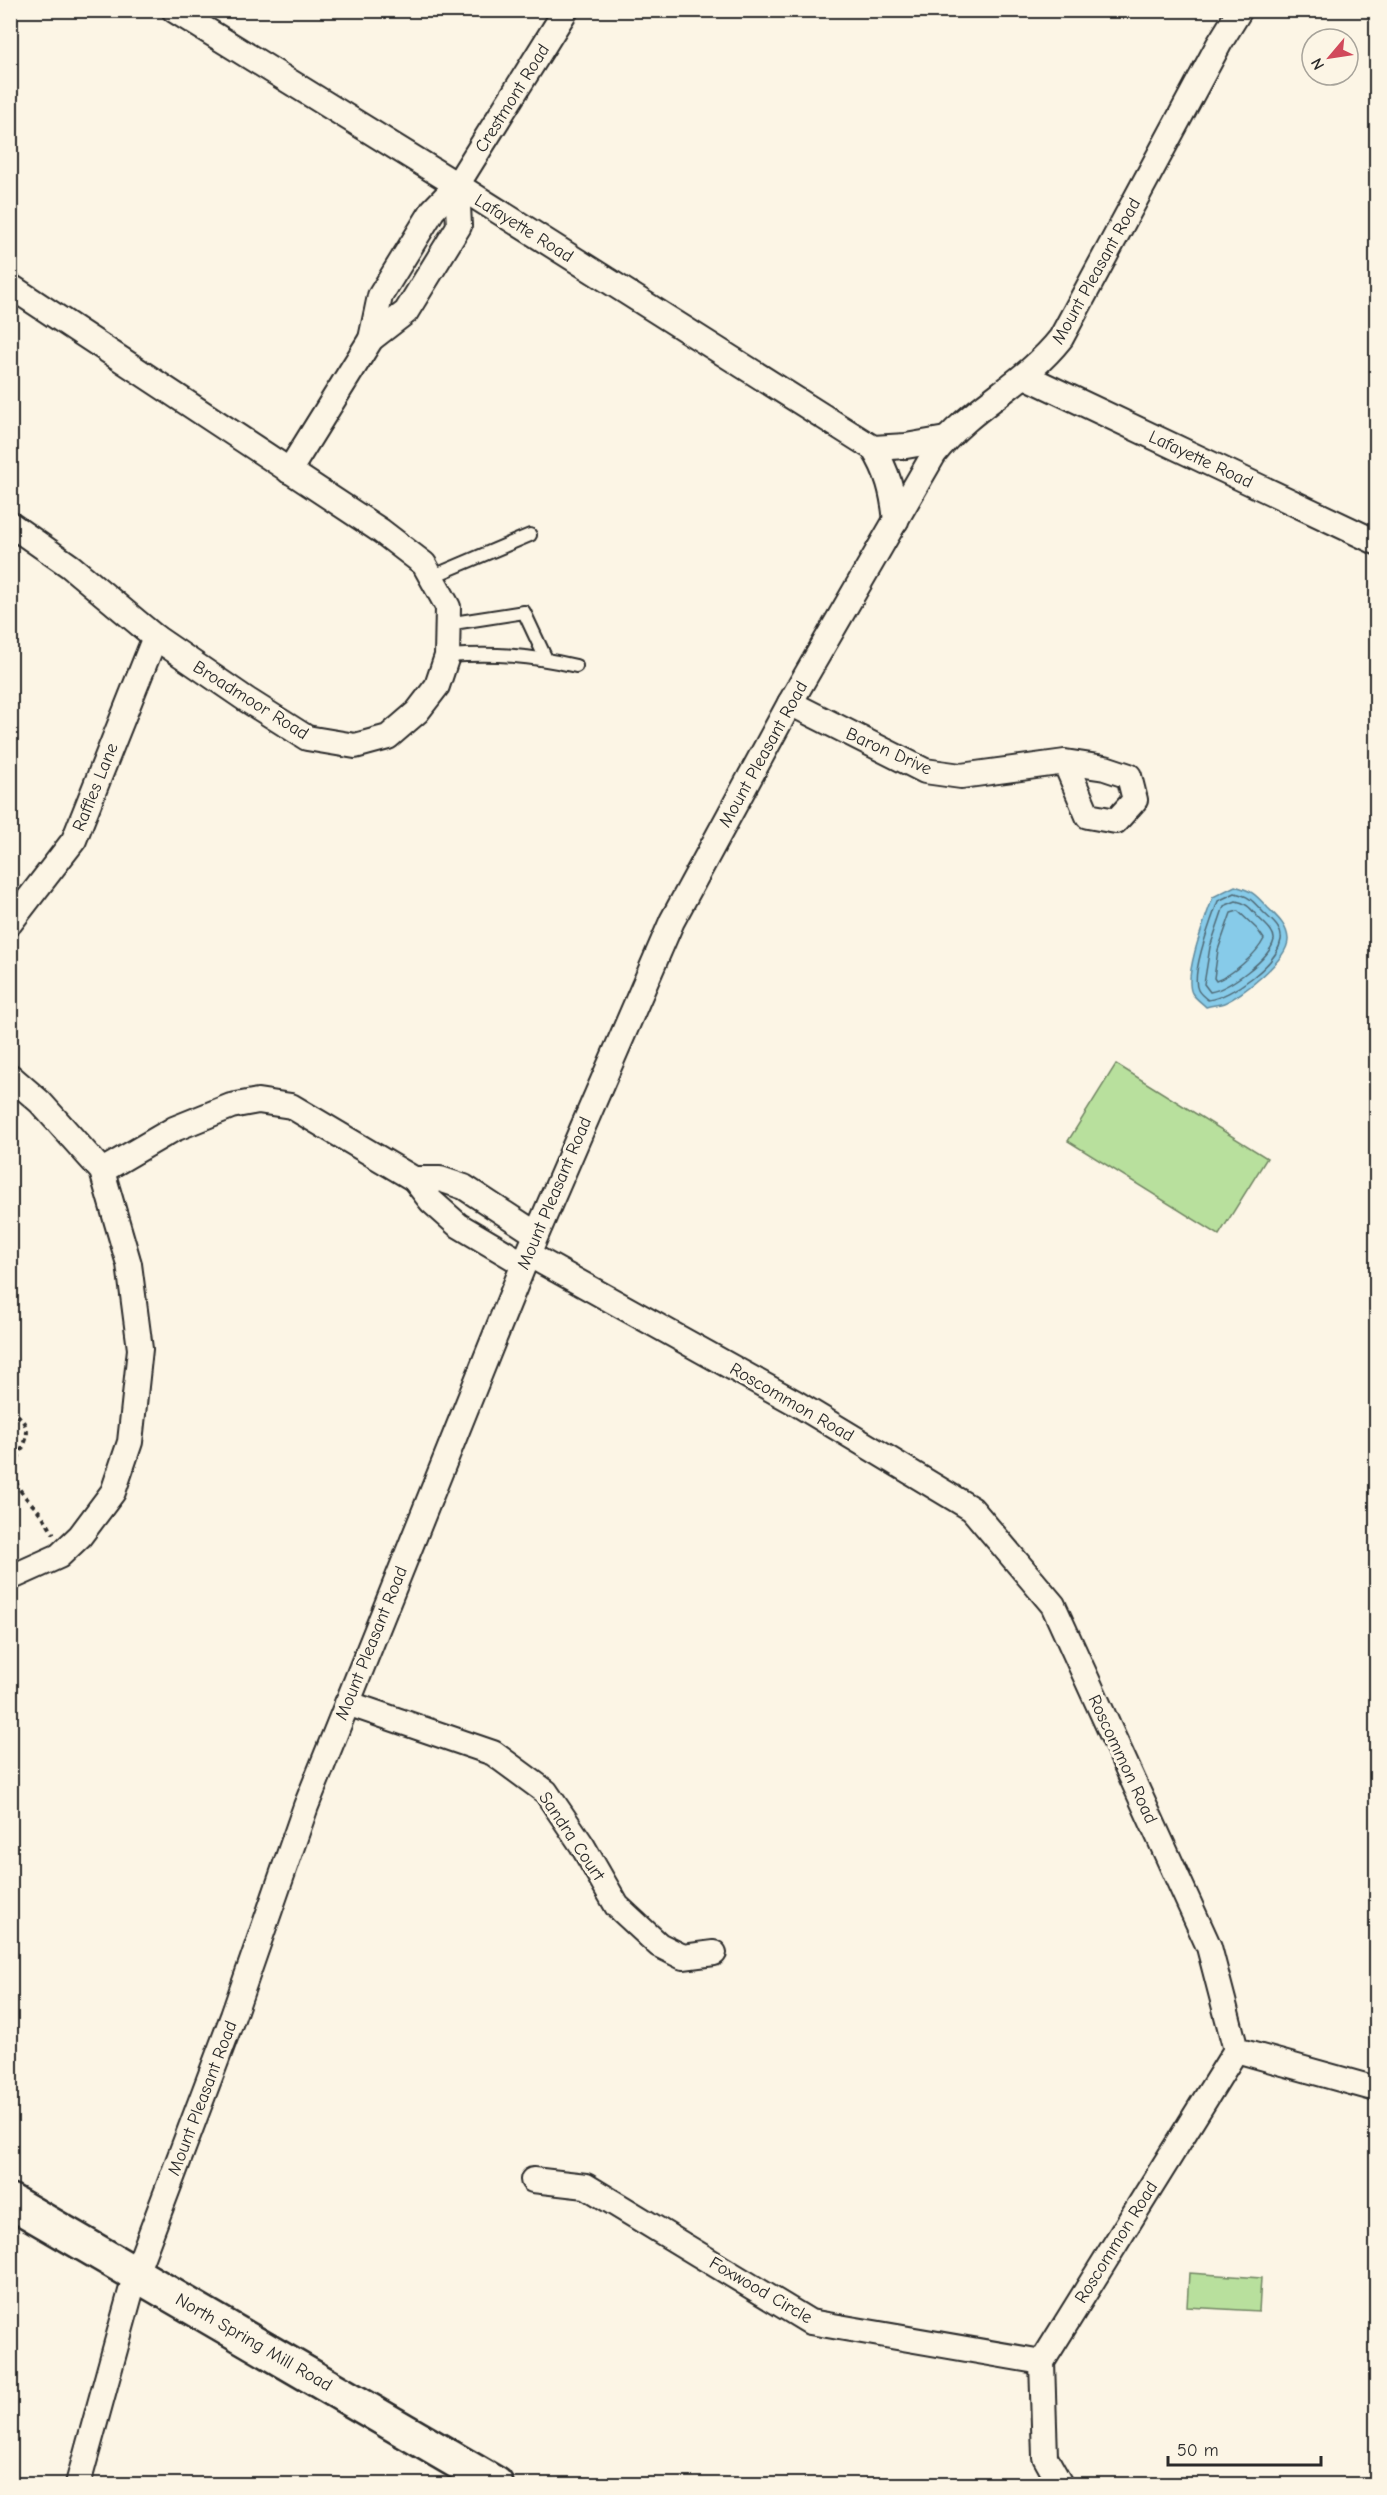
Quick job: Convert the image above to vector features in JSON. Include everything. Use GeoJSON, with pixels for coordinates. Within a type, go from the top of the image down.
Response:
{"type":"FeatureCollection","features":[{"type":"Feature","properties":{"kind":"main road","name":"North Spring Mill Road"},"geometry":{"type":"LineString","coordinates":[[10,2201],[496,2484]]}},
{"type":"Feature","properties":{"kind":"street","name":"Lafayette Road"},"geometry":{"type":"LineString","coordinates":[[174,10],[457,185],[873,448],[885,467],[890,481],[896,520]]}},
{"type":"Feature","properties":{"kind":"street","name":"Crestmont Road"},"geometry":{"type":"LineString","coordinates":[[457,185],[566,10]]}},
{"type":"Feature","properties":{"kind":"street","name":"Mount Pleasant Road"},"geometry":{"type":"LineString","coordinates":[[78,2484],[136,2273],[233,2016],[306,1806],[529,1250],[672,921],[790,703],[934,454],[946,439],[978,409],[1046,358],[1061,338],[1219,44],[1240,10]]}},
{"type":"Feature","properties":{"kind":"street"},"geometry":{"type":"LineString","coordinates":[[290,471],[371,339],[406,312],[459,226],[457,185]]}},
{"type":"Feature","properties":{"kind":"street","name":"Broadmoor Road"},"geometry":{"type":"LineString","coordinates":[[10,286],[381,531],[424,564],[448,607],[447,656],[437,686],[417,712],[388,737],[355,746],[307,738],[155,637],[70,566],[10,524]]}},
{"type":"Feature","properties":{"kind":"street","name":"Lafayette Road"},"geometry":{"type":"LineString","coordinates":[[1025,376],[1377,542]]}},
{"type":"Feature","properties":{"kind":"street"},"geometry":{"type":"LineString","coordinates":[[873,448],[906,446],[946,439]]}},
{"type":"Feature","properties":{"kind":"street","name":"Raffles Lane"},"geometry":{"type":"LineString","coordinates":[[10,923],[74,840],[155,637]]}},
{"type":"Feature","properties":{"kind":"street","name":"Baron Drive"},"geometry":{"type":"LineString","coordinates":[[790,703],[925,771],[962,776],[1065,762]]}},
{"type":"Feature","properties":{"kind":"street"},"geometry":{"type":"LineString","coordinates":[[10,1076],[40,1102],[102,1172],[129,1264],[140,1349],[130,1442],[113,1492],[80,1536],[58,1556],[10,1578]]}},
{"type":"Feature","properties":{"kind":"street"},"geometry":{"type":"LineString","coordinates":[[102,1172],[194,1119],[231,1106],[258,1101],[291,1106],[414,1179],[431,1201],[458,1225],[529,1250]]}},
{"type":"Feature","properties":{"kind":"street"},"geometry":{"type":"LineString","coordinates":[[414,1179],[440,1179],[464,1187],[529,1250]]}},
{"type":"Feature","properties":{"kind":"street","name":"Roscommon Road"},"geometry":{"type":"LineString","coordinates":[[529,1250],[796,1403],[972,1509],[1053,1605],[1209,1947],[1236,2050],[1042,2362]]}},
{"type":"Feature","properties":{"kind":"street","name":"Sandra Court"},"geometry":{"type":"LineString","coordinates":[[347,1703],[494,1753],[546,1792],[582,1845],[618,1906],[659,1945],[682,1957],[714,1953]]}},
{"type":"Feature","properties":{"kind":"street"},"geometry":{"type":"LineString","coordinates":[[1236,2050],[1377,2089]]}},
{"type":"Feature","properties":{"kind":"street","name":"Foxwood Circle"},"geometry":{"type":"LineString","coordinates":[[533,2180],[586,2186],[810,2322],[1042,2362]]}},
{"type":"Feature","properties":{"kind":"street"},"geometry":{"type":"LineString","coordinates":[[1042,2362],[1045,2457],[1060,2484]]}},
{"type":"Feature","properties":{"kind":"lane"},"geometry":{"type":"LineString","coordinates":[[431,577],[530,535]]}},
{"type":"Feature","properties":{"kind":"lane"},"geometry":{"type":"LineString","coordinates":[[447,624],[524,612],[546,659]]}},
{"type":"Feature","properties":{"kind":"lane"},"geometry":{"type":"LineString","coordinates":[[447,656],[486,653],[546,659],[576,666]]}},
{"type":"Feature","properties":{"kind":"path"},"geometry":{"type":"LineString","coordinates":[[10,1409],[23,1420],[27,1428],[27,1442],[17,1464],[15,1475],[18,1485],[67,1548]]}},
{"type":"Feature","properties":{"kind":"green space"},"geometry":{"type":"Polygon","coordinates":[[[1116,1064],[1267,1158],[1219,1235],[1068,1141],[1116,1064]]]}},
{"type":"Feature","properties":{"kind":"green space"},"geometry":{"type":"Polygon","coordinates":[[[1189,2273],[1261,2278],[1259,2311],[1187,2307],[1189,2273]]]}},
{"type":"Feature","properties":{"kind":"water"},"geometry":{"type":"Polygon","coordinates":[[[1235,886],[1260,899],[1284,925],[1288,939],[1281,956],[1263,976],[1232,999],[1206,1007],[1192,993],[1190,973],[1193,960],[1213,897],[1235,886]]]}}]}
